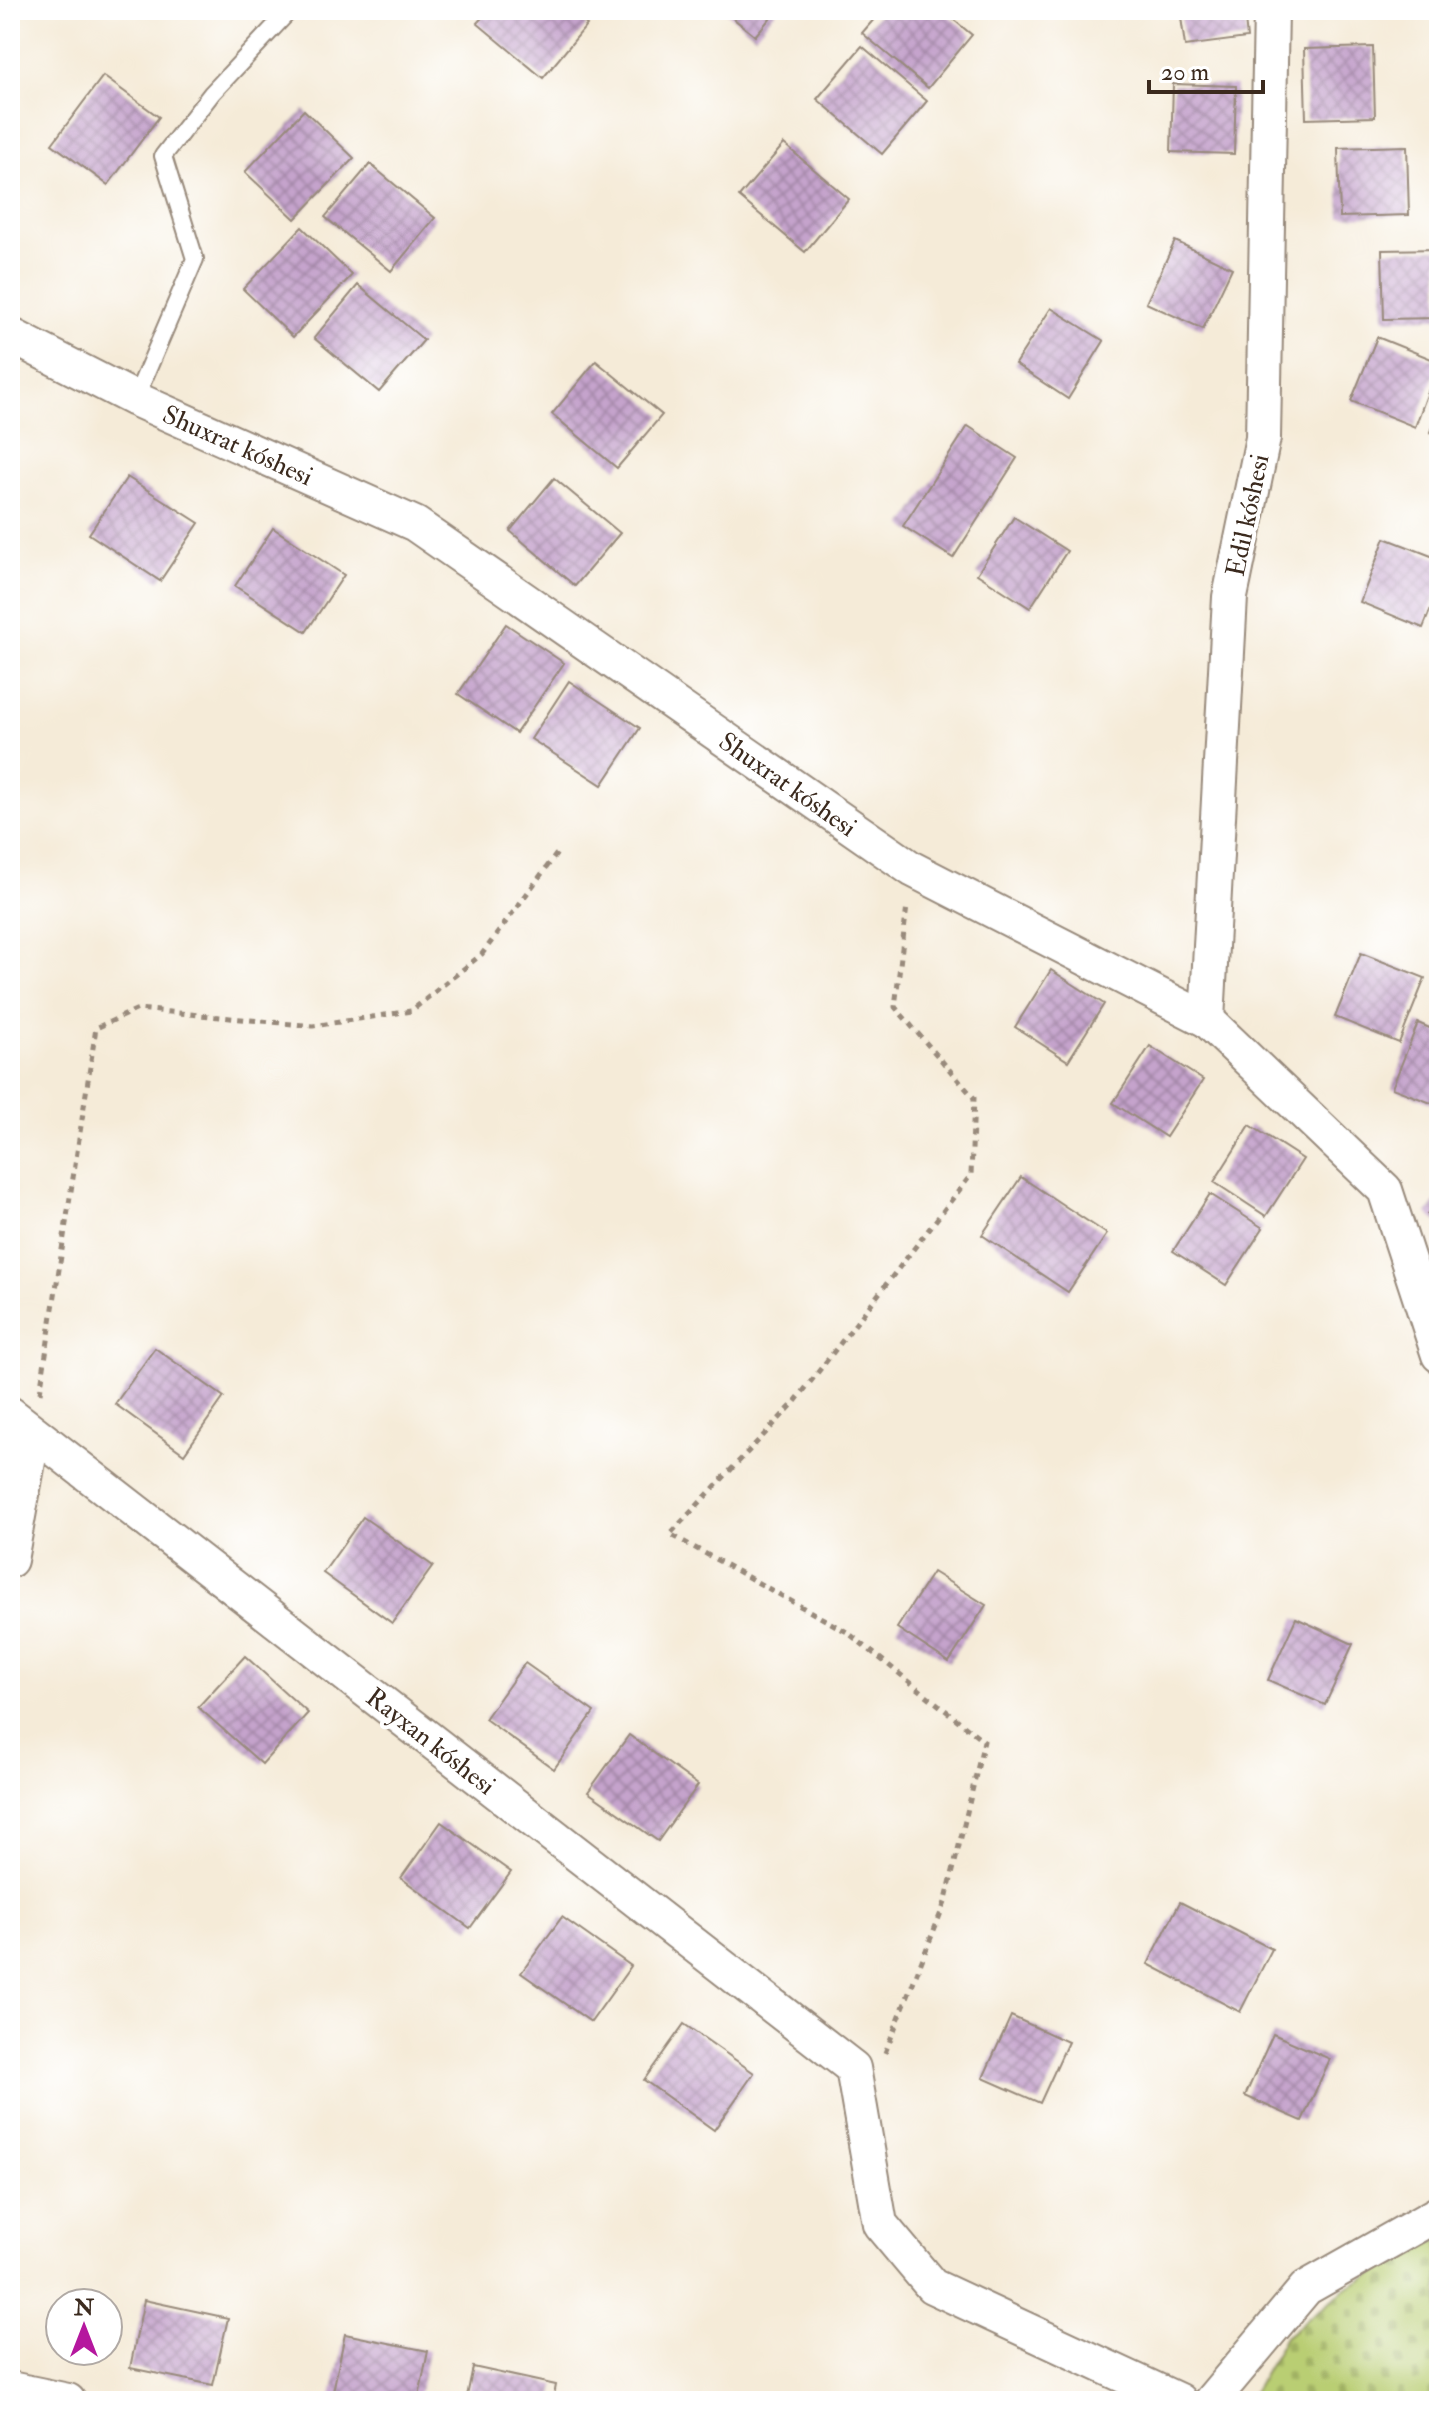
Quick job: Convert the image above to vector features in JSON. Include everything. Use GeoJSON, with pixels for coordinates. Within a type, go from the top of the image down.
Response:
{"type":"FeatureCollection","features":[{"type":"Feature","properties":{"kind":"street","name":"Edil kóshesi"},"geometry":{"type":"LineString","coordinates":[[1207,1020],[1230,597],[1263,438],[1271,10]]}},
{"type":"Feature","properties":{"kind":"street","name":"Shuxrat kóshesi"},"geometry":{"type":"LineString","coordinates":[[10,335],[135,399],[415,524],[912,869],[1207,1020],[1385,1190],[1439,1355]]}},
{"type":"Feature","properties":{"kind":"street"},"geometry":{"type":"LineString","coordinates":[[10,1560],[22,1424]]}},
{"type":"Feature","properties":{"kind":"street","name":"Rayxan kóshesi"},"geometry":{"type":"LineString","coordinates":[[22,1424],[853,2068]]}},
{"type":"Feature","properties":{"kind":"street"},"geometry":{"type":"LineString","coordinates":[[853,2068],[880,2224],[932,2286],[1179,2401]]}},
{"type":"Feature","properties":{"kind":"street"},"geometry":{"type":"LineString","coordinates":[[1211,2401],[1306,2288],[1439,2213]]}},
{"type":"Feature","properties":{"kind":"street"},"geometry":{"type":"LineString","coordinates":[[10,2389],[68,2401]]}},
{"type":"Feature","properties":{"kind":"lane"},"geometry":{"type":"LineString","coordinates":[[135,399],[195,259],[163,156],[212,93],[290,10]]}},
{"type":"Feature","properties":{"kind":"path"},"geometry":{"type":"LineString","coordinates":[[22,1424],[96,1028],[138,1009],[313,1026],[411,1011],[482,954],[558,852]]}},
{"type":"Feature","properties":{"kind":"path"},"geometry":{"type":"LineString","coordinates":[[853,2068],[888,2051],[946,1900],[984,1741],[847,1632],[670,1534],[794,1403],[971,1175],[974,1098],[895,1007],[912,869]]}},
{"type":"Feature","properties":{"kind":"green space"},"geometry":{"type":"Polygon","coordinates":[[[1439,2239],[1439,2401],[1248,2401],[1285,2337],[1346,2288],[1439,2239]]]}},
{"type":"Feature","properties":{"kind":"building"},"geometry":{"type":"Polygon","coordinates":[[[489,10],[569,10],[587,25],[543,78],[477,23],[489,10]]]}},
{"type":"Feature","properties":{"kind":"building"},"geometry":{"type":"Polygon","coordinates":[[[723,10],[777,10],[755,36],[723,10]]]}},
{"type":"Feature","properties":{"kind":"building"},"geometry":{"type":"Polygon","coordinates":[[[882,10],[942,10],[972,35],[928,88],[862,33],[882,10]]]}},
{"type":"Feature","properties":{"kind":"building"},"geometry":{"type":"Polygon","coordinates":[[[1180,10],[1244,10],[1247,38],[1185,46],[1180,10]]]}},
{"type":"Feature","properties":{"kind":"building"},"geometry":{"type":"Polygon","coordinates":[[[862,46],[927,101],[882,154],[817,99],[862,46]]]}},
{"type":"Feature","properties":{"kind":"building"},"geometry":{"type":"Polygon","coordinates":[[[1373,47],[1375,117],[1306,119],[1304,49],[1373,47]]]}},
{"type":"Feature","properties":{"kind":"building"},"geometry":{"type":"Polygon","coordinates":[[[103,76],[159,117],[108,185],[52,144],[103,76]]]}},
{"type":"Feature","properties":{"kind":"building"},"geometry":{"type":"Polygon","coordinates":[[[1173,84],[1236,86],[1234,154],[1171,152],[1173,84]]]}},
{"type":"Feature","properties":{"kind":"building"},"geometry":{"type":"Polygon","coordinates":[[[304,110],[354,158],[295,219],[245,172],[304,110]]]}},
{"type":"Feature","properties":{"kind":"building"},"geometry":{"type":"Polygon","coordinates":[[[784,144],[849,199],[805,252],[739,197],[784,144]]]}},
{"type":"Feature","properties":{"kind":"building"},"geometry":{"type":"Polygon","coordinates":[[[1407,146],[1409,215],[1340,217],[1338,148],[1407,146]]]}},
{"type":"Feature","properties":{"kind":"building"},"geometry":{"type":"Polygon","coordinates":[[[370,164],[435,218],[391,271],[325,217],[370,164]]]}},
{"type":"Feature","properties":{"kind":"building"},"geometry":{"type":"Polygon","coordinates":[[[302,227],[352,275],[293,337],[243,289],[302,227]]]}},
{"type":"Feature","properties":{"kind":"building"},"geometry":{"type":"Polygon","coordinates":[[[1175,241],[1232,268],[1203,329],[1146,303],[1175,241]]]}},
{"type":"Feature","properties":{"kind":"building"},"geometry":{"type":"Polygon","coordinates":[[[1439,249],[1439,318],[1384,319],[1382,250],[1439,249]]]}},
{"type":"Feature","properties":{"kind":"building"},"geometry":{"type":"Polygon","coordinates":[[[358,285],[424,340],[379,392],[314,338],[358,285]]]}},
{"type":"Feature","properties":{"kind":"building"},"geometry":{"type":"Polygon","coordinates":[[[1051,308],[1104,341],[1068,399],[1015,364],[1051,308]]]}},
{"type":"Feature","properties":{"kind":"building"},"geometry":{"type":"Polygon","coordinates":[[[1377,337],[1439,362],[1415,427],[1351,401],[1377,337]]]}},
{"type":"Feature","properties":{"kind":"building"},"geometry":{"type":"Polygon","coordinates":[[[596,361],[662,415],[617,468],[552,414],[596,361]]]}},
{"type":"Feature","properties":{"kind":"building"},"geometry":{"type":"Polygon","coordinates":[[[1439,410],[1439,436],[1430,432],[1439,410]]]}},
{"type":"Feature","properties":{"kind":"building"},"geometry":{"type":"Polygon","coordinates":[[[968,426],[1017,458],[953,558],[903,526],[968,426]]]}},
{"type":"Feature","properties":{"kind":"building"},"geometry":{"type":"Polygon","coordinates":[[[127,477],[199,523],[160,581],[89,534],[127,477]]]}},
{"type":"Feature","properties":{"kind":"building"},"geometry":{"type":"Polygon","coordinates":[[[554,478],[620,533],[575,586],[510,531],[554,478]]]}},
{"type":"Feature","properties":{"kind":"building"},"geometry":{"type":"Polygon","coordinates":[[[1014,517],[1067,551],[1030,608],[977,574],[1014,517]]]}},
{"type":"Feature","properties":{"kind":"building"},"geometry":{"type":"Polygon","coordinates":[[[273,528],[344,575],[306,632],[235,586],[273,528]]]}},
{"type":"Feature","properties":{"kind":"building"},"geometry":{"type":"Polygon","coordinates":[[[1385,538],[1439,559],[1439,588],[1423,628],[1360,602],[1385,538]]]}},
{"type":"Feature","properties":{"kind":"building"},"geometry":{"type":"Polygon","coordinates":[[[506,624],[564,663],[516,733],[458,694],[506,624]]]}},
{"type":"Feature","properties":{"kind":"building"},"geometry":{"type":"Polygon","coordinates":[[[569,681],[640,728],[602,785],[531,739],[569,681]]]}},
{"type":"Feature","properties":{"kind":"building"},"geometry":{"type":"Polygon","coordinates":[[[1361,953],[1425,978],[1399,1043],[1335,1017],[1361,953]]]}},
{"type":"Feature","properties":{"kind":"building"},"geometry":{"type":"Polygon","coordinates":[[[1051,970],[1104,1004],[1068,1061],[1015,1027],[1051,970]]]}},
{"type":"Feature","properties":{"kind":"building"},"geometry":{"type":"Polygon","coordinates":[[[1418,1023],[1439,1032],[1439,1106],[1392,1088],[1418,1023]]]}},
{"type":"Feature","properties":{"kind":"building"},"geometry":{"type":"Polygon","coordinates":[[[1150,1046],[1203,1080],[1166,1137],[1113,1103],[1150,1046]]]}},
{"type":"Feature","properties":{"kind":"building"},"geometry":{"type":"Polygon","coordinates":[[[1250,1125],[1303,1159],[1266,1216],[1214,1182],[1250,1125]]]}},
{"type":"Feature","properties":{"kind":"building"},"geometry":{"type":"Polygon","coordinates":[[[1021,1177],[1107,1234],[1068,1292],[982,1235],[1021,1177]]]}},
{"type":"Feature","properties":{"kind":"building"},"geometry":{"type":"Polygon","coordinates":[[[1210,1194],[1263,1228],[1226,1285],[1173,1251],[1210,1194]]]}},
{"type":"Feature","properties":{"kind":"building"},"geometry":{"type":"Polygon","coordinates":[[[1439,1197],[1439,1223],[1427,1214],[1439,1197]]]}},
{"type":"Feature","properties":{"kind":"building"},"geometry":{"type":"Polygon","coordinates":[[[155,1348],[224,1397],[184,1454],[115,1404],[155,1348]]]}},
{"type":"Feature","properties":{"kind":"building"},"geometry":{"type":"Polygon","coordinates":[[[363,1517],[433,1566],[392,1623],[323,1573],[363,1517]]]}},
{"type":"Feature","properties":{"kind":"building"},"geometry":{"type":"Polygon","coordinates":[[[933,1572],[986,1605],[949,1662],[897,1628],[933,1572]]]}},
{"type":"Feature","properties":{"kind":"building"},"geometry":{"type":"Polygon","coordinates":[[[1296,1618],[1353,1644],[1325,1705],[1268,1680],[1296,1618]]]}},
{"type":"Feature","properties":{"kind":"building"},"geometry":{"type":"Polygon","coordinates":[[[245,1656],[308,1713],[262,1764],[198,1707],[245,1656]]]}},
{"type":"Feature","properties":{"kind":"building"},"geometry":{"type":"Polygon","coordinates":[[[525,1663],[594,1712],[554,1769],[485,1719],[525,1663]]]}},
{"type":"Feature","properties":{"kind":"building"},"geometry":{"type":"Polygon","coordinates":[[[629,1735],[698,1785],[658,1841],[588,1792],[629,1735]]]}},
{"type":"Feature","properties":{"kind":"building"},"geometry":{"type":"Polygon","coordinates":[[[441,1822],[511,1872],[470,1928],[401,1878],[441,1822]]]}},
{"type":"Feature","properties":{"kind":"building"},"geometry":{"type":"Polygon","coordinates":[[[1180,1902],[1272,1949],[1240,2012],[1148,1964],[1180,1902]]]}},
{"type":"Feature","properties":{"kind":"building"},"geometry":{"type":"Polygon","coordinates":[[[562,1917],[631,1966],[591,2022],[521,1973],[562,1917]]]}},
{"type":"Feature","properties":{"kind":"building"},"geometry":{"type":"Polygon","coordinates":[[[1011,2016],[1068,2042],[1040,2103],[983,2078],[1011,2016]]]}},
{"type":"Feature","properties":{"kind":"building"},"geometry":{"type":"Polygon","coordinates":[[[684,2024],[754,2073],[714,2130],[644,2080],[684,2024]]]}},
{"type":"Feature","properties":{"kind":"building"},"geometry":{"type":"Polygon","coordinates":[[[1273,2034],[1330,2059],[1302,2121],[1245,2096],[1273,2034]]]}},
{"type":"Feature","properties":{"kind":"building"},"geometry":{"type":"Polygon","coordinates":[[[144,2300],[228,2318],[213,2385],[130,2368],[144,2300]]]}},
{"type":"Feature","properties":{"kind":"building"},"geometry":{"type":"Polygon","coordinates":[[[345,2334],[428,2351],[418,2401],[331,2401],[345,2334]]]}},
{"type":"Feature","properties":{"kind":"building"},"geometry":{"type":"Polygon","coordinates":[[[473,2367],[556,2385],[553,2401],[466,2401],[473,2367]]]}}]}
